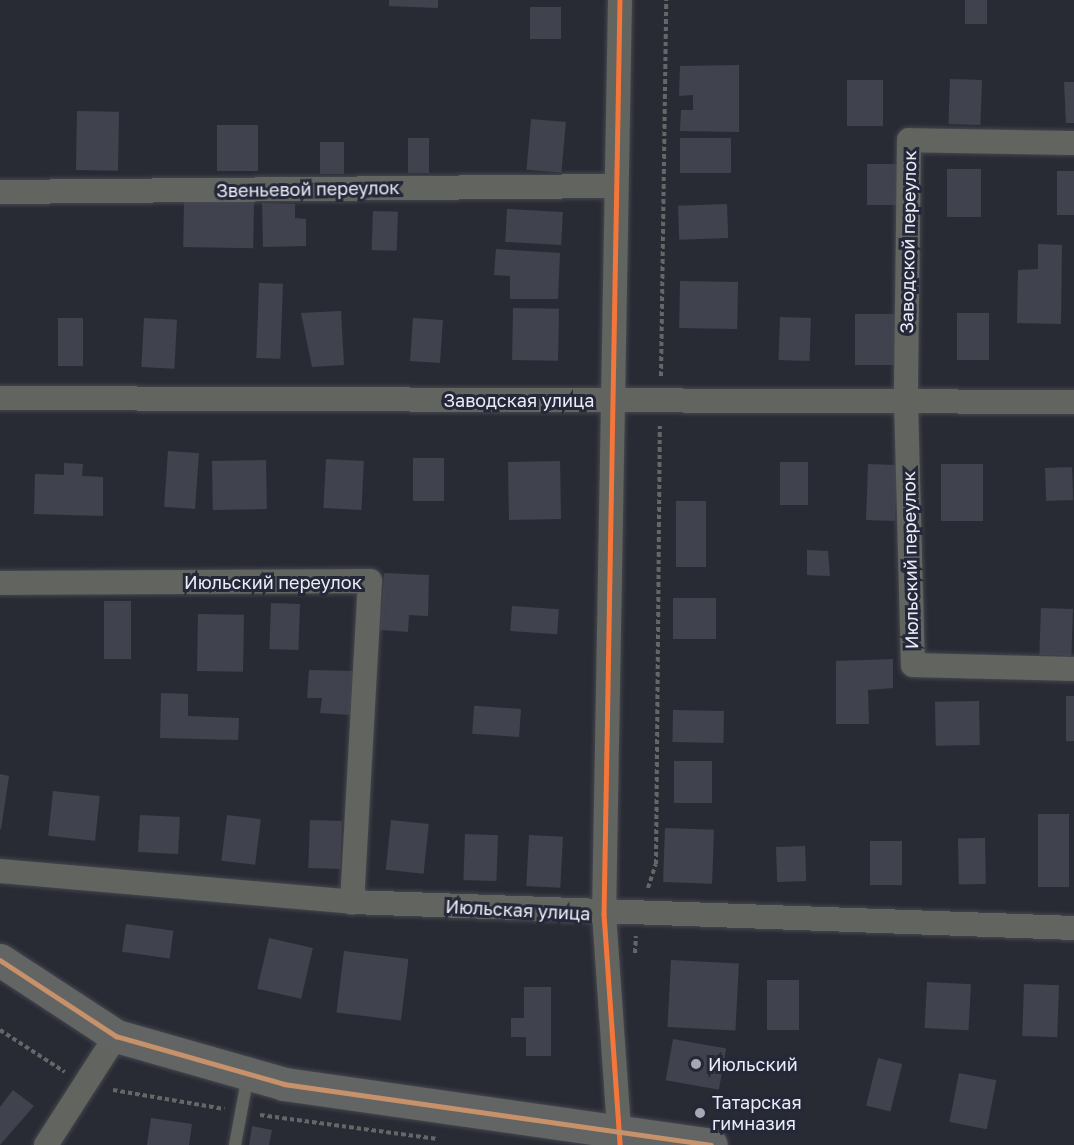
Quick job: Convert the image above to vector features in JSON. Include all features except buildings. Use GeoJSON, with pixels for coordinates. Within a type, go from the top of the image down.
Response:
{"type":"FeatureCollection","features":[{"type":"Feature","properties":{"kind":"main road"},"geometry":{"type":"LineString","coordinates":[[0,960],[116,1036],[284,1084],[621,1137],[711,1145]]}},
{"type":"Feature","properties":{"kind":"street"},"geometry":{"type":"LineString","coordinates":[[620,0],[610,400],[604,914],[621,1137]]}},
{"type":"Feature","properties":{"kind":"street","name":"Заводской переулок"},"geometry":{"type":"LineString","coordinates":[[906,401],[909,140],[1074,142]]}},
{"type":"Feature","properties":{"kind":"street","name":"Звеньевой переулок"},"geometry":{"type":"LineString","coordinates":[[0,192],[616,186]]}},
{"type":"Feature","properties":{"kind":"street","name":"Заводская улица"},"geometry":{"type":"LineString","coordinates":[[0,398],[1074,402]]}},
{"type":"Feature","properties":{"kind":"street","name":"Июльский переулок"},"geometry":{"type":"LineString","coordinates":[[906,401],[913,665],[1074,669]]}},
{"type":"Feature","properties":{"kind":"street","name":"Июльский переулок"},"geometry":{"type":"LineString","coordinates":[[0,583],[370,581],[352,902]]}},
{"type":"Feature","properties":{"kind":"street","name":"Июльская улица"},"geometry":{"type":"LineString","coordinates":[[0,871],[352,902],[604,914],[1074,928]]}},
{"type":"Feature","properties":{"kind":"street"},"geometry":{"type":"LineString","coordinates":[[46,1145],[116,1036]]}},
{"type":"Feature","properties":{"kind":"lane"},"geometry":{"type":"LineString","coordinates":[[235,1145],[248,1074]]}},
{"type":"Feature","properties":{"kind":"path"},"geometry":{"type":"LineString","coordinates":[[634,961],[639,915],[656,864],[666,0]]}},
{"type":"Feature","properties":{"kind":"transit line"},"geometry":{"type":"LineString","coordinates":[[620,0],[604,914],[620,1145]]}},
{"type":"Feature","properties":{"kind":"transit line"},"geometry":{"type":"LineString","coordinates":[[0,960],[116,1036],[284,1084],[711,1145]]}},
{"type":"Feature","properties":{"kind":"place","name":"Июльский"},"geometry":{"type":"Point","coordinates":[696,1064]}},
{"type":"Feature","properties":{"kind":"place","name":"Татарская гимназия"},"geometry":{"type":"Point","coordinates":[700,1113]}}]}
